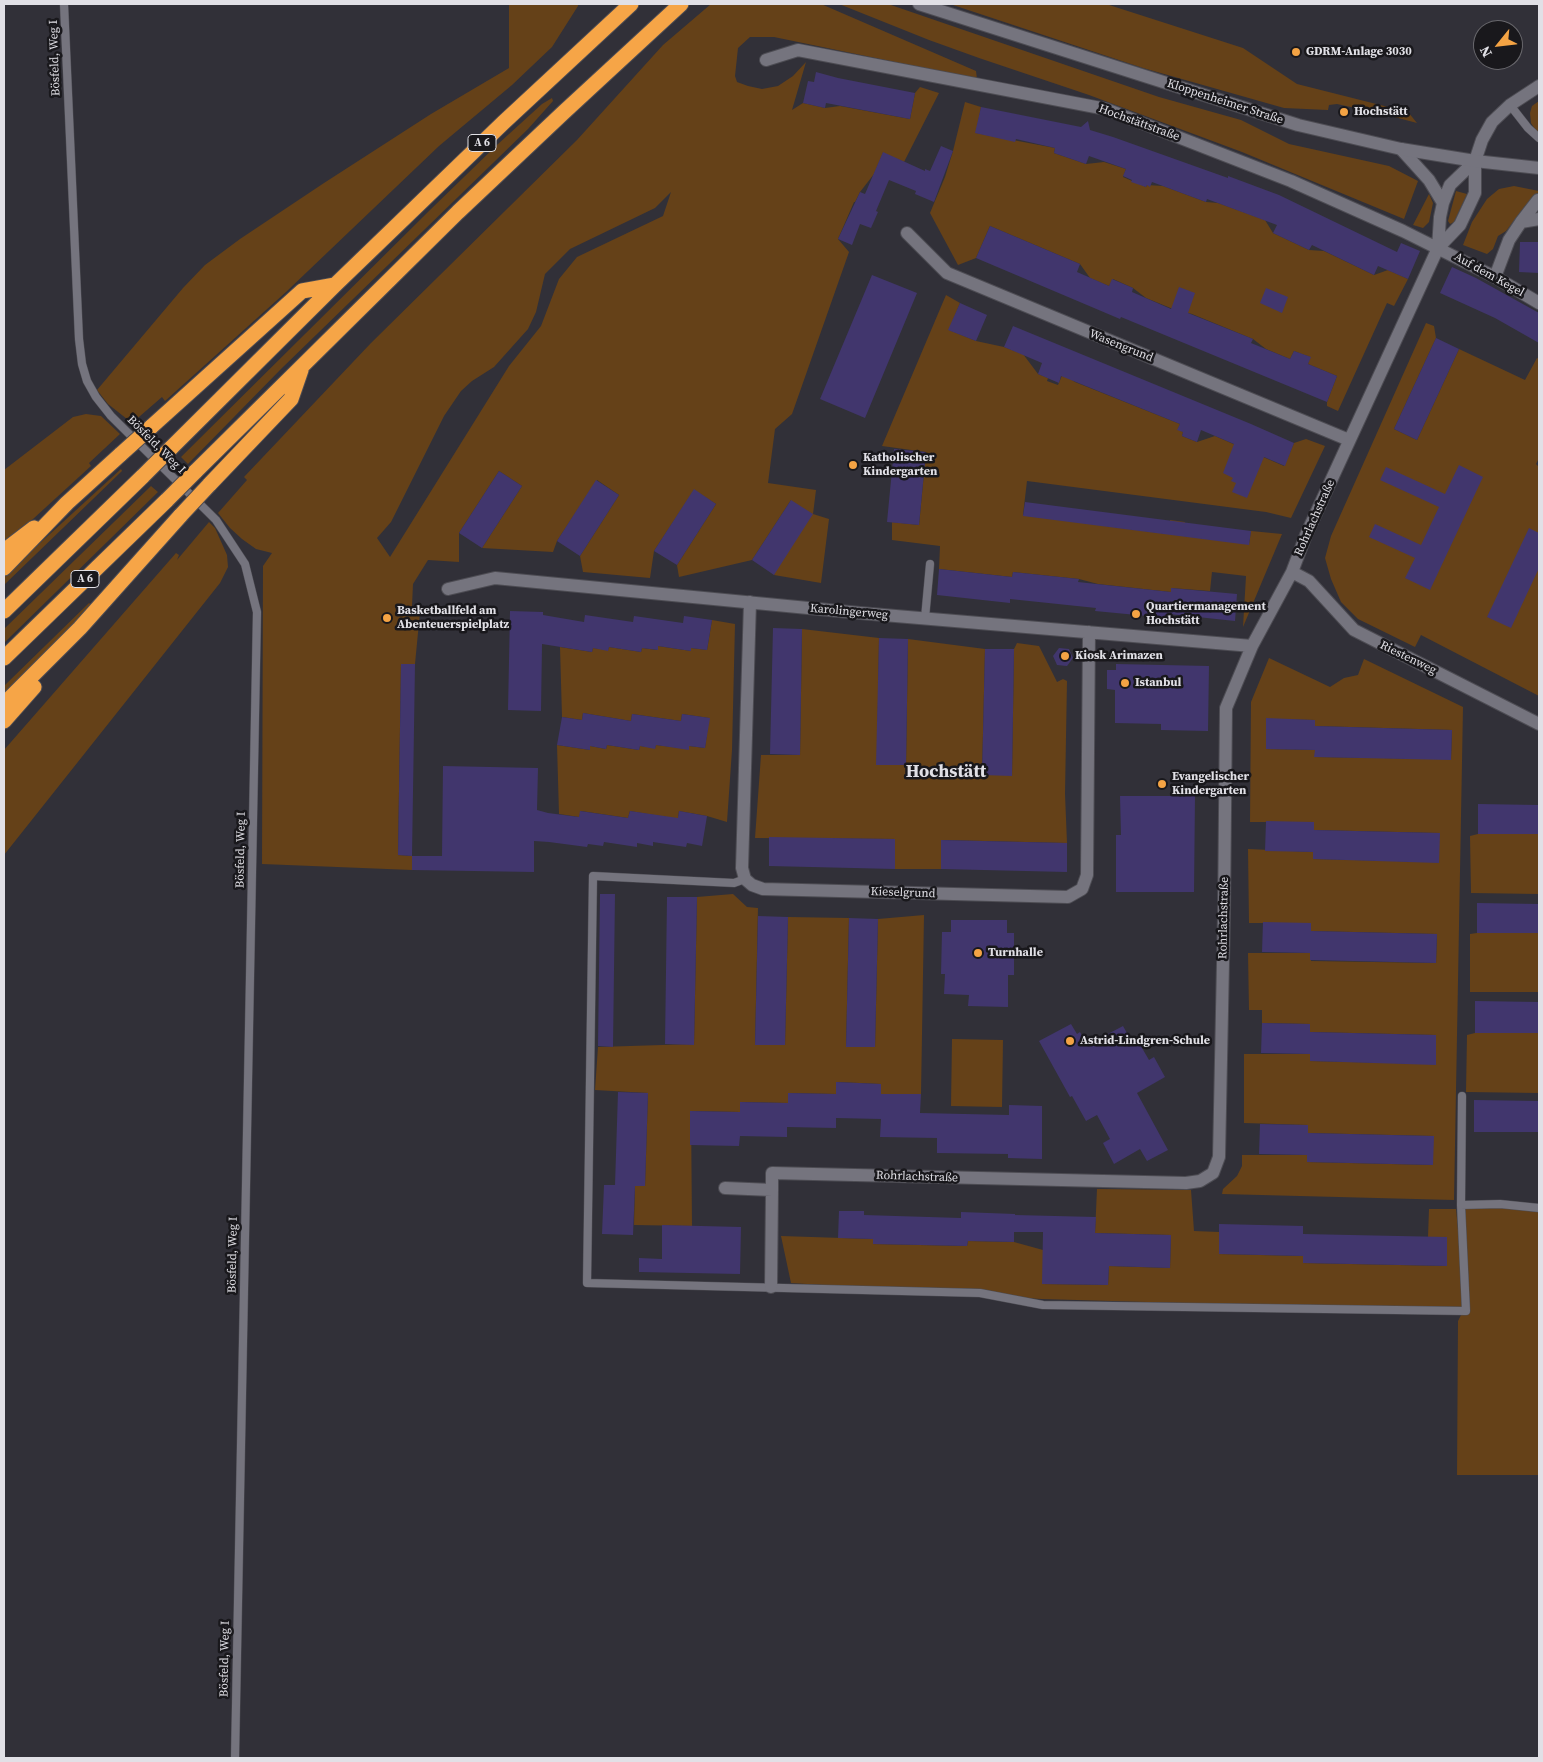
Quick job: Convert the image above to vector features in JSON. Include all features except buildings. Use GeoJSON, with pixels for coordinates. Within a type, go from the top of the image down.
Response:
{"type":"FeatureCollection","features":[{"type":"Feature","properties":{"kind":"highway","name":"A 6"},"geometry":{"type":"LineString","coordinates":[[4,612],[335,285],[504,122],[631,4]]}},
{"type":"Feature","properties":{"kind":"highway","name":"A 6"},"geometry":{"type":"LineString","coordinates":[[4,658],[167,500],[465,205],[681,4]]}},
{"type":"Feature","properties":{"kind":"highway"},"geometry":{"type":"LineString","coordinates":[[4,568],[67,503],[302,291],[335,285]]}},
{"type":"Feature","properties":{"kind":"highway"},"geometry":{"type":"LineString","coordinates":[[4,704],[80,628],[208,485],[291,399],[302,367]]}},
{"type":"Feature","properties":{"kind":"highway"},"geometry":{"type":"LineString","coordinates":[[4,551],[67,503]]}},
{"type":"Feature","properties":{"kind":"highway"},"geometry":{"type":"LineString","coordinates":[[4,721],[43,677],[80,628]]}},
{"type":"Feature","properties":{"kind":"street","name":"Kloppenheimer Straße"},"geometry":{"type":"LineString","coordinates":[[919,4],[1298,125],[1401,149],[1475,161],[1539,168]]}},
{"type":"Feature","properties":{"kind":"street","name":"Hochstättstraße"},"geometry":{"type":"LineString","coordinates":[[766,60],[798,50],[1106,110],[1290,181],[1438,248]]}},
{"type":"Feature","properties":{"kind":"street"},"geometry":{"type":"LineString","coordinates":[[1475,161],[1482,140],[1492,122],[1510,105],[1539,86]]}},
{"type":"Feature","properties":{"kind":"street"},"geometry":{"type":"LineString","coordinates":[[1401,149],[1431,183],[1443,203]]}},
{"type":"Feature","properties":{"kind":"street","name":"Rohrlachstraße"},"geometry":{"type":"LineString","coordinates":[[1438,248],[1460,225],[1475,193],[1475,161]]}},
{"type":"Feature","properties":{"kind":"street","name":"Rohrlachstraße"},"geometry":{"type":"LineString","coordinates":[[771,1287],[772,1173],[1186,1183],[1200,1181],[1213,1173],[1219,1157],[1226,708],[1252,646],[1292,572],[1306,535],[1438,248],[1443,203],[1450,185],[1475,161]]}},
{"type":"Feature","properties":{"kind":"street"},"geometry":{"type":"LineString","coordinates":[[1495,277],[1508,240],[1539,200]]}},
{"type":"Feature","properties":{"kind":"street"},"geometry":{"type":"LineString","coordinates":[[1521,222],[1539,219]]}},
{"type":"Feature","properties":{"kind":"street","name":"Wasengrund"},"geometry":{"type":"LineString","coordinates":[[907,233],[947,273],[1349,440]]}},
{"type":"Feature","properties":{"kind":"street","name":"Auf dem Kegel"},"geometry":{"type":"LineString","coordinates":[[1438,248],[1495,277],[1539,303]]}},
{"type":"Feature","properties":{"kind":"street","name":"Riestenweg"},"geometry":{"type":"LineString","coordinates":[[1292,572],[1309,582],[1354,630],[1539,724]]}},
{"type":"Feature","properties":{"kind":"street","name":"Karolingerweg"},"geometry":{"type":"LineString","coordinates":[[448,589],[495,578],[1252,646]]}},
{"type":"Feature","properties":{"kind":"street"},"geometry":{"type":"LineString","coordinates":[[745,879],[742,868],[750,602]]}},
{"type":"Feature","properties":{"kind":"street","name":"Kieselgrund"},"geometry":{"type":"LineString","coordinates":[[745,879],[752,886],[763,889],[1068,896],[1082,889],[1087,875],[1088,632]]}},
{"type":"Feature","properties":{"kind":"street"},"geometry":{"type":"LineString","coordinates":[[726,1188],[772,1190]]}},
{"type":"Feature","properties":{"kind":"lane","name":"Bösfeld, Weg I"},"geometry":{"type":"LineString","coordinates":[[64,4],[79,339],[82,364],[87,381],[96,397],[111,416],[216,520],[245,564],[257,612],[235,1758]]}},
{"type":"Feature","properties":{"kind":"lane"},"geometry":{"type":"LineString","coordinates":[[1510,105],[1528,128],[1539,138]]}},
{"type":"Feature","properties":{"kind":"lane"},"geometry":{"type":"LineString","coordinates":[[925,618],[930,564]]}},
{"type":"Feature","properties":{"kind":"lane"},"geometry":{"type":"LineString","coordinates":[[745,879],[734,883],[593,876],[587,1283],[980,1293],[1043,1305],[1466,1311],[1460,1204],[1462,1096]]}},
{"type":"Feature","properties":{"kind":"lane"},"geometry":{"type":"LineString","coordinates":[[1460,1204],[1500,1204],[1539,1208]]}},
{"type":"Feature","properties":{"kind":"shaded area"},"geometry":{"type":"Polygon","coordinates":[[[509,4],[578,4],[578,6],[552,47],[512,85],[439,146],[286,292],[165,401],[162,397],[132,423],[108,404],[97,390],[183,288],[205,265],[240,239],[324,183],[431,114],[509,68],[509,4]]]}},
{"type":"Feature","properties":{"kind":"shaded area"},"geometry":{"type":"Polygon","coordinates":[[[711,4],[821,4],[976,71],[977,79],[774,37],[750,37],[738,48],[735,76],[737,82],[762,89],[778,86],[793,76],[806,62],[792,110],[803,103],[825,108],[840,106],[910,119],[915,93],[920,87],[939,93],[904,162],[883,153],[874,174],[854,202],[838,239],[849,252],[792,414],[775,429],[768,483],[816,490],[813,514],[829,519],[821,583],[774,575],[791,500],[752,560],[679,577],[677,565],[716,504],[694,490],[654,551],[650,578],[583,572],[580,556],[619,495],[597,480],[557,541],[553,552],[482,548],[522,486],[499,471],[459,533],[459,562],[428,560],[413,584],[412,606],[420,612],[415,664],[401,664],[398,855],[412,856],[412,870],[262,864],[263,566],[272,553],[256,549],[242,539],[218,513],[247,480],[244,477],[371,343],[577,140],[663,45],[711,4]],[[671,192],[655,208],[570,249],[545,274],[536,312],[528,329],[494,367],[472,381],[461,391],[444,416],[391,522],[377,538],[390,557],[509,366],[541,326],[559,279],[577,257],[663,216],[671,192]]]}},
{"type":"Feature","properties":{"kind":"shaded area"},"geometry":{"type":"Polygon","coordinates":[[[839,4],[888,4],[1159,97],[1241,120],[1289,144],[1389,166],[1418,181],[1404,219],[1242,152],[1089,95],[929,40],[839,4]]]}},
{"type":"Feature","properties":{"kind":"shaded area"},"geometry":{"type":"Polygon","coordinates":[[[950,4],[1106,4],[1243,48],[1297,84],[1408,112],[1417,123],[1337,104],[1329,105],[1328,110],[1284,108],[1143,68],[950,4]]]}},
{"type":"Feature","properties":{"kind":"shaded area"},"geometry":{"type":"Polygon","coordinates":[[[552,98],[553,101],[528,129],[281,369],[188,464],[181,457],[498,144],[542,104],[552,98]]]}},
{"type":"Feature","properties":{"kind":"shaded area"},"geometry":{"type":"Polygon","coordinates":[[[1539,101],[1539,133],[1531,123],[1530,113],[1532,106],[1539,101]]]}},
{"type":"Feature","properties":{"kind":"shaded area"},"geometry":{"type":"Polygon","coordinates":[[[965,102],[981,107],[976,133],[1055,148],[1054,153],[1086,164],[1104,162],[1126,169],[1123,177],[1146,187],[1147,185],[1163,186],[1206,202],[1218,203],[1265,220],[1273,233],[1309,250],[1324,251],[1374,275],[1388,270],[1408,279],[1394,306],[1387,303],[1338,411],[1327,406],[1337,376],[1308,364],[1310,357],[1294,351],[1290,359],[1266,349],[1253,339],[1192,314],[1173,309],[1146,298],[1133,288],[1113,279],[1109,286],[1090,278],[1080,264],[990,226],[976,258],[958,265],[930,213],[945,177],[965,102]]]}},
{"type":"Feature","properties":{"kind":"shaded area"},"geometry":{"type":"Polygon","coordinates":[[[1514,186],[1539,191],[1539,193],[1525,206],[1506,231],[1498,236],[1493,249],[1487,254],[1463,245],[1472,222],[1487,199],[1499,189],[1514,186]]]}},
{"type":"Feature","properties":{"kind":"shaded area"},"geometry":{"type":"Polygon","coordinates":[[[1456,191],[1467,194],[1454,222],[1450,224],[1448,221],[1456,191]]]}},
{"type":"Feature","properties":{"kind":"shaded area"},"geometry":{"type":"Polygon","coordinates":[[[1429,194],[1433,203],[1429,222],[1423,228],[1413,225],[1429,194]]]}},
{"type":"Feature","properties":{"kind":"shaded area"},"geometry":{"type":"Polygon","coordinates":[[[946,295],[960,303],[949,330],[976,341],[1004,347],[1023,354],[1038,374],[1048,378],[1047,381],[1058,385],[1063,373],[1075,382],[1180,424],[1178,429],[1183,432],[1182,436],[1197,442],[1215,436],[1284,466],[1294,443],[1306,439],[1325,446],[1291,518],[1266,512],[1027,481],[1023,515],[1168,534],[1170,520],[1185,522],[1184,536],[1249,544],[1251,531],[1282,534],[1243,627],[1246,576],[1212,572],[1210,591],[1171,588],[1171,592],[1013,572],[1012,577],[939,569],[940,546],[892,540],[892,522],[919,525],[926,452],[882,446],[946,295]]]}},
{"type":"Feature","properties":{"kind":"shaded area"},"geometry":{"type":"Polygon","coordinates":[[[1426,323],[1434,326],[1436,338],[1394,429],[1417,440],[1459,349],[1525,380],[1537,358],[1539,359],[1539,458],[1536,464],[1539,467],[1539,696],[1421,635],[1415,647],[1358,619],[1341,602],[1331,579],[1325,558],[1331,536],[1426,323]]]}},
{"type":"Feature","properties":{"kind":"shaded area"},"geometry":{"type":"Polygon","coordinates":[[[86,414],[101,416],[120,434],[89,463],[91,466],[33,519],[4,541],[4,470],[73,417],[86,414]]]}},
{"type":"Feature","properties":{"kind":"shaded area"},"geometry":{"type":"Polygon","coordinates":[[[121,469],[122,471],[4,585],[4,576],[121,469]]]}},
{"type":"Feature","properties":{"kind":"shaded area"},"geometry":{"type":"Polygon","coordinates":[[[151,486],[158,492],[4,643],[4,629],[151,486]]]}},
{"type":"Feature","properties":{"kind":"shaded area"},"geometry":{"type":"Polygon","coordinates":[[[209,522],[215,528],[227,555],[228,567],[220,583],[4,855],[4,750],[176,553],[179,555],[177,560],[209,522]]]}},
{"type":"Feature","properties":{"kind":"shaded area"},"geometry":{"type":"Polygon","coordinates":[[[89,603],[92,605],[4,695],[4,686],[89,603]]]}},
{"type":"Feature","properties":{"kind":"shaded area"},"geometry":{"type":"Polygon","coordinates":[[[712,620],[735,624],[732,750],[727,822],[679,811],[678,819],[630,811],[628,818],[581,811],[579,817],[559,814],[557,745],[590,750],[590,746],[606,749],[607,745],[639,750],[640,746],[655,748],[656,745],[689,749],[689,746],[705,748],[709,718],[682,714],[681,721],[632,714],[631,721],[583,713],[582,720],[562,717],[560,647],[592,652],[593,648],[608,650],[609,647],[641,652],[642,648],[657,650],[658,646],[691,651],[691,648],[707,650],[712,620]]]}},
{"type":"Feature","properties":{"kind":"shaded area"},"geometry":{"type":"Polygon","coordinates":[[[802,629],[879,638],[877,765],[906,765],[908,639],[985,649],[982,775],[1012,775],[1014,649],[1017,643],[1039,646],[1057,682],[1063,679],[1067,681],[1065,794],[1067,843],[942,840],[941,869],[895,869],[895,839],[755,838],[761,755],[800,755],[802,629]]]}},
{"type":"Feature","properties":{"kind":"shaded area"},"geometry":{"type":"Polygon","coordinates":[[[1269,658],[1330,687],[1344,678],[1358,675],[1364,659],[1463,707],[1454,1200],[1222,1194],[1223,1189],[1237,1176],[1242,1166],[1242,1155],[1307,1155],[1307,1162],[1433,1165],[1433,1136],[1308,1133],[1307,1125],[1244,1123],[1244,1054],[1310,1054],[1310,1061],[1436,1064],[1436,1035],[1310,1032],[1310,1024],[1262,1023],[1262,1010],[1249,1010],[1248,953],[1310,953],[1311,961],[1436,963],[1437,934],[1311,931],[1311,923],[1249,923],[1248,849],[1313,852],[1313,859],[1439,862],[1439,833],[1314,830],[1313,822],[1250,822],[1251,702],[1269,658]],[[1266,719],[1266,749],[1315,750],[1315,757],[1451,759],[1452,730],[1315,726],[1315,720],[1266,719]]]}},
{"type":"Feature","properties":{"kind":"shaded area"},"geometry":{"type":"Polygon","coordinates":[[[1478,834],[1539,834],[1539,894],[1471,893],[1470,836],[1478,834]]]}},
{"type":"Feature","properties":{"kind":"shaded area"},"geometry":{"type":"Polygon","coordinates":[[[733,894],[747,907],[758,908],[755,1045],[785,1045],[788,917],[849,918],[846,1046],[875,1047],[878,919],[924,915],[921,1094],[881,1094],[881,1084],[837,1082],[836,1094],[788,1093],[788,1103],[741,1102],[740,1112],[691,1111],[692,1226],[634,1225],[635,1186],[645,1186],[648,1093],[595,1090],[598,1047],[694,1044],[697,897],[733,894]]]}},
{"type":"Feature","properties":{"kind":"shaded area"},"geometry":{"type":"Polygon","coordinates":[[[1539,933],[1539,992],[1470,992],[1470,934],[1539,933]]]}},
{"type":"Feature","properties":{"kind":"shaded area"},"geometry":{"type":"Polygon","coordinates":[[[1475,1033],[1539,1033],[1539,1093],[1466,1092],[1467,1035],[1475,1033]]]}},
{"type":"Feature","properties":{"kind":"shaded area"},"geometry":{"type":"Polygon","coordinates":[[[952,1039],[1003,1040],[1002,1107],[951,1106],[952,1039]]]}},
{"type":"Feature","properties":{"kind":"shaded area"},"geometry":{"type":"Polygon","coordinates":[[[1097,1189],[1191,1190],[1194,1231],[1219,1232],[1219,1254],[1303,1256],[1303,1263],[1447,1266],[1447,1237],[1428,1237],[1429,1209],[1456,1209],[1463,1282],[1465,1208],[1539,1207],[1539,1475],[1457,1475],[1458,1321],[1463,1311],[1041,1299],[791,1283],[781,1236],[873,1239],[873,1244],[967,1246],[968,1241],[1014,1242],[1043,1250],[1043,1284],[1108,1285],[1109,1266],[1170,1268],[1171,1235],[1095,1233],[1097,1189]]]}},
{"type":"Feature","properties":{"kind":"place","name":"GDRM-Anlage 3030"},"geometry":{"type":"Point","coordinates":[1296,52]}},
{"type":"Feature","properties":{"kind":"place","name":"Hochstätt"},"geometry":{"type":"Point","coordinates":[1344,112]}},
{"type":"Feature","properties":{"kind":"place","name":"Katholischer Kindergarten"},"geometry":{"type":"Point","coordinates":[853,465]}},
{"type":"Feature","properties":{"kind":"place","name":"Quartiermanagement Hochstätt"},"geometry":{"type":"Point","coordinates":[1136,614]}},
{"type":"Feature","properties":{"kind":"place","name":"Basketballfeld am Abenteuerspielplatz"},"geometry":{"type":"Point","coordinates":[387,618]}},
{"type":"Feature","properties":{"kind":"place","name":"Kiosk Arimazen"},"geometry":{"type":"Point","coordinates":[1065,656]}},
{"type":"Feature","properties":{"kind":"place","name":"Istanbul"},"geometry":{"type":"Point","coordinates":[1125,683]}},
{"type":"Feature","properties":{"kind":"place","name":"Evangelischer Kindergarten"},"geometry":{"type":"Point","coordinates":[1162,784]}},
{"type":"Feature","properties":{"kind":"place","name":"Turnhalle"},"geometry":{"type":"Point","coordinates":[978,953]}},
{"type":"Feature","properties":{"kind":"place","name":"Astrid-Lindgren-Schule"},"geometry":{"type":"Point","coordinates":[1070,1041]}},
{"type":"Feature","properties":{"kind":"district","name":"Hochstätt"},"geometry":{"type":"Point","coordinates":[946,772]}}]}
